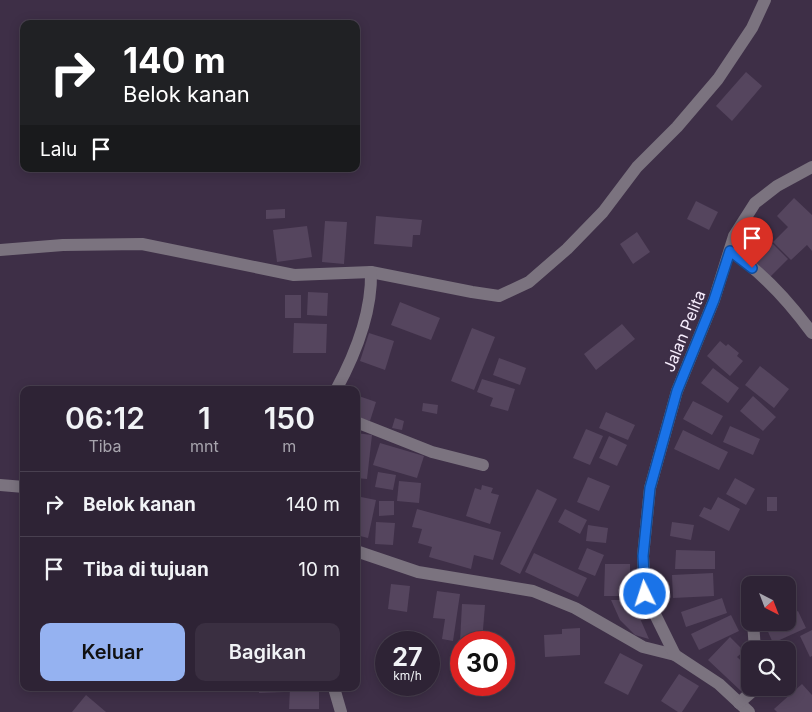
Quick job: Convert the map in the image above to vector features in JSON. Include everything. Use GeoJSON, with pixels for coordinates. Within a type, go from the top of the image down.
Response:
{"type":"FeatureCollection","features":[{"type":"Feature","properties":{"kind":"street"},"geometry":{"type":"LineString","coordinates":[[0,250],[64,245],[142,244],[294,275],[371,272],[498,296],[529,282],[568,249],[597,218],[637,167],[677,127],[718,80],[752,28],[765,0]]}},
{"type":"Feature","properties":{"kind":"street","name":"Jalan Pelita"},"geometry":{"type":"LineString","coordinates":[[675,655],[645,594],[643,556],[650,488],[677,391],[714,300],[734,236],[755,203],[777,186],[812,167]]}},
{"type":"Feature","properties":{"kind":"street"},"geometry":{"type":"LineString","coordinates":[[730,251],[741,258],[773,288],[812,333]]}},
{"type":"Feature","properties":{"kind":"street"},"geometry":{"type":"LineString","coordinates":[[338,386],[356,346],[364,320],[372,290],[371,272]]}},
{"type":"Feature","properties":{"kind":"street"},"geometry":{"type":"LineString","coordinates":[[360,424],[432,452],[483,465]]}},
{"type":"Feature","properties":{"kind":"street"},"geometry":{"type":"LineString","coordinates":[[0,485],[20,487]]}},
{"type":"Feature","properties":{"kind":"street"},"geometry":{"type":"LineString","coordinates":[[360,552],[418,572],[532,591],[575,608],[643,647],[675,655],[719,684],[749,712]]}},
{"type":"Feature","properties":{"kind":"street"},"geometry":{"type":"LineString","coordinates":[[335,691],[340,712]]}},
{"type":"Feature","properties":{"kind":"street"},"geometry":{"type":"LineString","coordinates":[[739,703],[747,696]]}},
{"type":"Feature","properties":{"kind":"building"},"geometry":{"type":"Polygon","coordinates":[[[746,72],[762,86],[732,121],[716,106],[746,72]]]}},
{"type":"Feature","properties":{"kind":"building"},"geometry":{"type":"Polygon","coordinates":[[[794,198],[812,215],[812,251],[807,245],[791,260],[773,242],[788,227],[777,216],[794,198]]]}},
{"type":"Feature","properties":{"kind":"building"},"geometry":{"type":"Polygon","coordinates":[[[696,201],[718,212],[709,230],[687,219],[696,201]]]}},
{"type":"Feature","properties":{"kind":"building"},"geometry":{"type":"Polygon","coordinates":[[[285,209],[285,218],[266,219],[266,210],[285,209]]]}},
{"type":"Feature","properties":{"kind":"building"},"geometry":{"type":"Polygon","coordinates":[[[376,216],[422,220],[420,235],[413,235],[412,247],[374,244],[376,216]]]}},
{"type":"Feature","properties":{"kind":"building"},"geometry":{"type":"Polygon","coordinates":[[[325,221],[347,222],[344,264],[322,262],[325,221]]]}},
{"type":"Feature","properties":{"kind":"building"},"geometry":{"type":"Polygon","coordinates":[[[307,226],[312,257],[277,262],[273,230],[307,226]]]}},
{"type":"Feature","properties":{"kind":"building"},"geometry":{"type":"Polygon","coordinates":[[[637,232],[650,252],[633,264],[620,244],[637,232]]]}},
{"type":"Feature","properties":{"kind":"building"},"geometry":{"type":"Polygon","coordinates":[[[768,239],[788,259],[769,278],[749,258],[768,239]]]}},
{"type":"Feature","properties":{"kind":"building"},"geometry":{"type":"Polygon","coordinates":[[[308,292],[328,293],[327,316],[307,315],[308,292]]]}},
{"type":"Feature","properties":{"kind":"building"},"geometry":{"type":"Polygon","coordinates":[[[285,295],[301,295],[301,318],[285,318],[285,295]]]}},
{"type":"Feature","properties":{"kind":"building"},"geometry":{"type":"Polygon","coordinates":[[[400,302],[440,318],[431,340],[391,325],[400,302]]]}},
{"type":"Feature","properties":{"kind":"building"},"geometry":{"type":"Polygon","coordinates":[[[294,323],[327,324],[326,353],[293,353],[294,323]]]}},
{"type":"Feature","properties":{"kind":"building"},"geometry":{"type":"Polygon","coordinates":[[[622,324],[635,339],[596,370],[584,354],[622,324]]]}},
{"type":"Feature","properties":{"kind":"building"},"geometry":{"type":"Polygon","coordinates":[[[472,328],[495,337],[474,390],[451,381],[472,328]]]}},
{"type":"Feature","properties":{"kind":"building"},"geometry":{"type":"Polygon","coordinates":[[[369,333],[394,341],[385,370],[360,361],[369,333]]]}},
{"type":"Feature","properties":{"kind":"building"},"geometry":{"type":"Polygon","coordinates":[[[720,341],[726,346],[728,344],[739,353],[737,356],[743,361],[730,376],[707,356],[720,341]]]}},
{"type":"Feature","properties":{"kind":"building"},"geometry":{"type":"Polygon","coordinates":[[[499,358],[526,368],[520,385],[493,375],[499,358]]]}},
{"type":"Feature","properties":{"kind":"building"},"geometry":{"type":"Polygon","coordinates":[[[760,366],[789,389],[774,408],[745,385],[760,366]]]}},
{"type":"Feature","properties":{"kind":"building"},"geometry":{"type":"Polygon","coordinates":[[[713,368],[739,388],[728,403],[701,383],[713,368]]]}},
{"type":"Feature","properties":{"kind":"building"},"geometry":{"type":"Polygon","coordinates":[[[482,379],[515,389],[508,411],[490,406],[493,398],[477,392],[482,379]]]}},
{"type":"Feature","properties":{"kind":"building"},"geometry":{"type":"Polygon","coordinates":[[[360,396],[376,402],[370,421],[360,418],[360,396]]]}},
{"type":"Feature","properties":{"kind":"building"},"geometry":{"type":"Polygon","coordinates":[[[753,396],[776,417],[763,431],[740,411],[753,396]]]}},
{"type":"Feature","properties":{"kind":"building"},"geometry":{"type":"Polygon","coordinates":[[[693,401],[723,416],[712,435],[683,419],[693,401]]]}},
{"type":"Feature","properties":{"kind":"building"},"geometry":{"type":"Polygon","coordinates":[[[423,403],[438,405],[437,414],[422,411],[423,403]]]}},
{"type":"Feature","properties":{"kind":"building"},"geometry":{"type":"Polygon","coordinates":[[[606,412],[635,425],[628,440],[599,428],[606,412]]]}},
{"type":"Feature","properties":{"kind":"building"},"geometry":{"type":"Polygon","coordinates":[[[395,418],[404,421],[402,430],[392,428],[395,418]]]}},
{"type":"Feature","properties":{"kind":"building"},"geometry":{"type":"Polygon","coordinates":[[[730,426],[760,439],[753,455],[723,442],[730,426]]]}},
{"type":"Feature","properties":{"kind":"building"},"geometry":{"type":"Polygon","coordinates":[[[586,429],[603,436],[590,465],[573,458],[586,429]]]}},
{"type":"Feature","properties":{"kind":"building"},"geometry":{"type":"Polygon","coordinates":[[[683,430],[728,452],[719,470],[674,449],[683,430]]]}},
{"type":"Feature","properties":{"kind":"building"},"geometry":{"type":"Polygon","coordinates":[[[360,434],[372,435],[367,479],[360,478],[360,434]]]}},
{"type":"Feature","properties":{"kind":"building"},"geometry":{"type":"Polygon","coordinates":[[[609,436],[627,445],[617,466],[599,458],[609,436]]]}},
{"type":"Feature","properties":{"kind":"building"},"geometry":{"type":"Polygon","coordinates":[[[380,443],[424,456],[417,478],[373,465],[380,443]]]}},
{"type":"Feature","properties":{"kind":"building"},"geometry":{"type":"Polygon","coordinates":[[[378,472],[396,475],[393,490],[375,487],[378,472]]]}},
{"type":"Feature","properties":{"kind":"building"},"geometry":{"type":"Polygon","coordinates":[[[588,477],[610,486],[599,511],[577,502],[588,477]]]}},
{"type":"Feature","properties":{"kind":"building"},"geometry":{"type":"Polygon","coordinates":[[[735,478],[755,489],[746,505],[726,494],[735,478]]]}},
{"type":"Feature","properties":{"kind":"building"},"geometry":{"type":"Polygon","coordinates":[[[399,481],[421,483],[419,503],[397,501],[399,481]]]}},
{"type":"Feature","properties":{"kind":"building"},"geometry":{"type":"Polygon","coordinates":[[[482,485],[493,488],[491,493],[499,495],[490,524],[466,516],[475,488],[481,490],[482,485]]]}},
{"type":"Feature","properties":{"kind":"building"},"geometry":{"type":"Polygon","coordinates":[[[537,489],[557,499],[520,574],[500,564],[537,489]]]}},
{"type":"Feature","properties":{"kind":"building"},"geometry":{"type":"Polygon","coordinates":[[[360,497],[376,500],[368,538],[360,536],[360,497]]]}},
{"type":"Feature","properties":{"kind":"building"},"geometry":{"type":"Polygon","coordinates":[[[718,497],[740,509],[729,531],[699,516],[704,507],[711,510],[718,497]]]}},
{"type":"Feature","properties":{"kind":"building"},"geometry":{"type":"Polygon","coordinates":[[[767,497],[777,497],[777,511],[767,511],[767,497]]]}},
{"type":"Feature","properties":{"kind":"building"},"geometry":{"type":"Polygon","coordinates":[[[379,501],[394,501],[394,515],[379,516],[379,501]]]}},
{"type":"Feature","properties":{"kind":"building"},"geometry":{"type":"Polygon","coordinates":[[[417,509],[501,532],[493,560],[474,555],[471,569],[429,557],[432,547],[418,543],[422,529],[412,527],[417,509]]]}},
{"type":"Feature","properties":{"kind":"building"},"geometry":{"type":"Polygon","coordinates":[[[565,509],[587,520],[580,534],[558,522],[565,509]]]}},
{"type":"Feature","properties":{"kind":"building"},"geometry":{"type":"Polygon","coordinates":[[[376,522],[395,523],[393,545],[375,544],[376,522]]]}},
{"type":"Feature","properties":{"kind":"building"},"geometry":{"type":"Polygon","coordinates":[[[672,522],[694,525],[691,540],[670,536],[672,522]]]}},
{"type":"Feature","properties":{"kind":"building"},"geometry":{"type":"Polygon","coordinates":[[[588,525],[608,528],[606,543],[586,541],[588,525]]]}},
{"type":"Feature","properties":{"kind":"building"},"geometry":{"type":"Polygon","coordinates":[[[587,548],[604,555],[595,576],[578,569],[587,548]]]}},
{"type":"Feature","properties":{"kind":"building"},"geometry":{"type":"Polygon","coordinates":[[[676,550],[715,551],[715,569],[675,569],[676,550]]]}},
{"type":"Feature","properties":{"kind":"building"},"geometry":{"type":"Polygon","coordinates":[[[534,553],[587,578],[578,597],[525,572],[534,553]]]}},
{"type":"Feature","properties":{"kind":"building"},"geometry":{"type":"Polygon","coordinates":[[[605,564],[630,564],[630,596],[604,596],[605,564]]]}},
{"type":"Feature","properties":{"kind":"building"},"geometry":{"type":"Polygon","coordinates":[[[713,573],[714,596],[673,598],[672,575],[713,573]]]}},
{"type":"Feature","properties":{"kind":"building"},"geometry":{"type":"Polygon","coordinates":[[[391,584],[410,586],[407,612],[388,609],[391,584]]]}},
{"type":"Feature","properties":{"kind":"building"},"geometry":{"type":"Polygon","coordinates":[[[437,591],[460,594],[454,631],[450,631],[450,640],[442,639],[445,619],[433,618],[437,591]]]}},
{"type":"Feature","properties":{"kind":"building"},"geometry":{"type":"Polygon","coordinates":[[[722,598],[727,613],[686,627],[681,612],[722,598]]]}},
{"type":"Feature","properties":{"kind":"building"},"geometry":{"type":"Polygon","coordinates":[[[611,600],[632,600],[649,639],[635,635],[620,620],[611,600]]]}},
{"type":"Feature","properties":{"kind":"building"},"geometry":{"type":"Polygon","coordinates":[[[462,604],[485,605],[483,631],[461,631],[462,604]]]}},
{"type":"Feature","properties":{"kind":"building"},"geometry":{"type":"Polygon","coordinates":[[[798,611],[806,628],[777,641],[772,641],[768,631],[796,631],[796,612],[798,611]]]}},
{"type":"Feature","properties":{"kind":"building"},"geometry":{"type":"Polygon","coordinates":[[[731,615],[739,631],[699,650],[691,634],[731,615]]]}},
{"type":"Feature","properties":{"kind":"building"},"geometry":{"type":"Polygon","coordinates":[[[580,628],[580,655],[545,657],[544,635],[562,634],[562,629],[580,628]]]}},
{"type":"Feature","properties":{"kind":"building"},"geometry":{"type":"Polygon","coordinates":[[[812,630],[812,656],[810,657],[800,636],[812,630]]]}},
{"type":"Feature","properties":{"kind":"building"},"geometry":{"type":"Polygon","coordinates":[[[730,637],[741,648],[741,654],[737,657],[741,661],[741,691],[708,660],[730,637]]]}},
{"type":"Feature","properties":{"kind":"building"},"geometry":{"type":"Polygon","coordinates":[[[620,653],[643,665],[628,695],[604,683],[620,653]]]}},
{"type":"Feature","properties":{"kind":"building"},"geometry":{"type":"Polygon","coordinates":[[[679,674],[699,686],[682,712],[678,712],[661,701],[679,674]]]}},
{"type":"Feature","properties":{"kind":"building"},"geometry":{"type":"Polygon","coordinates":[[[802,684],[812,695],[812,712],[777,712],[774,709],[789,696],[796,696],[796,689],[802,684]]]}},
{"type":"Feature","properties":{"kind":"building"},"geometry":{"type":"Polygon","coordinates":[[[259,691],[285,691],[285,692],[259,693],[259,691]]]}},
{"type":"Feature","properties":{"kind":"building"},"geometry":{"type":"Polygon","coordinates":[[[290,691],[319,691],[319,709],[289,709],[290,691]]]}},
{"type":"Feature","properties":{"kind":"building"},"geometry":{"type":"Polygon","coordinates":[[[86,695],[106,712],[72,712],[86,695]]]}},
{"type":"Feature","properties":{"kind":"route"},"geometry":{"type":"LineString","coordinates":[[645,594],[643,556],[650,488],[677,391],[714,300],[730,251],[752,268]]}}]}
